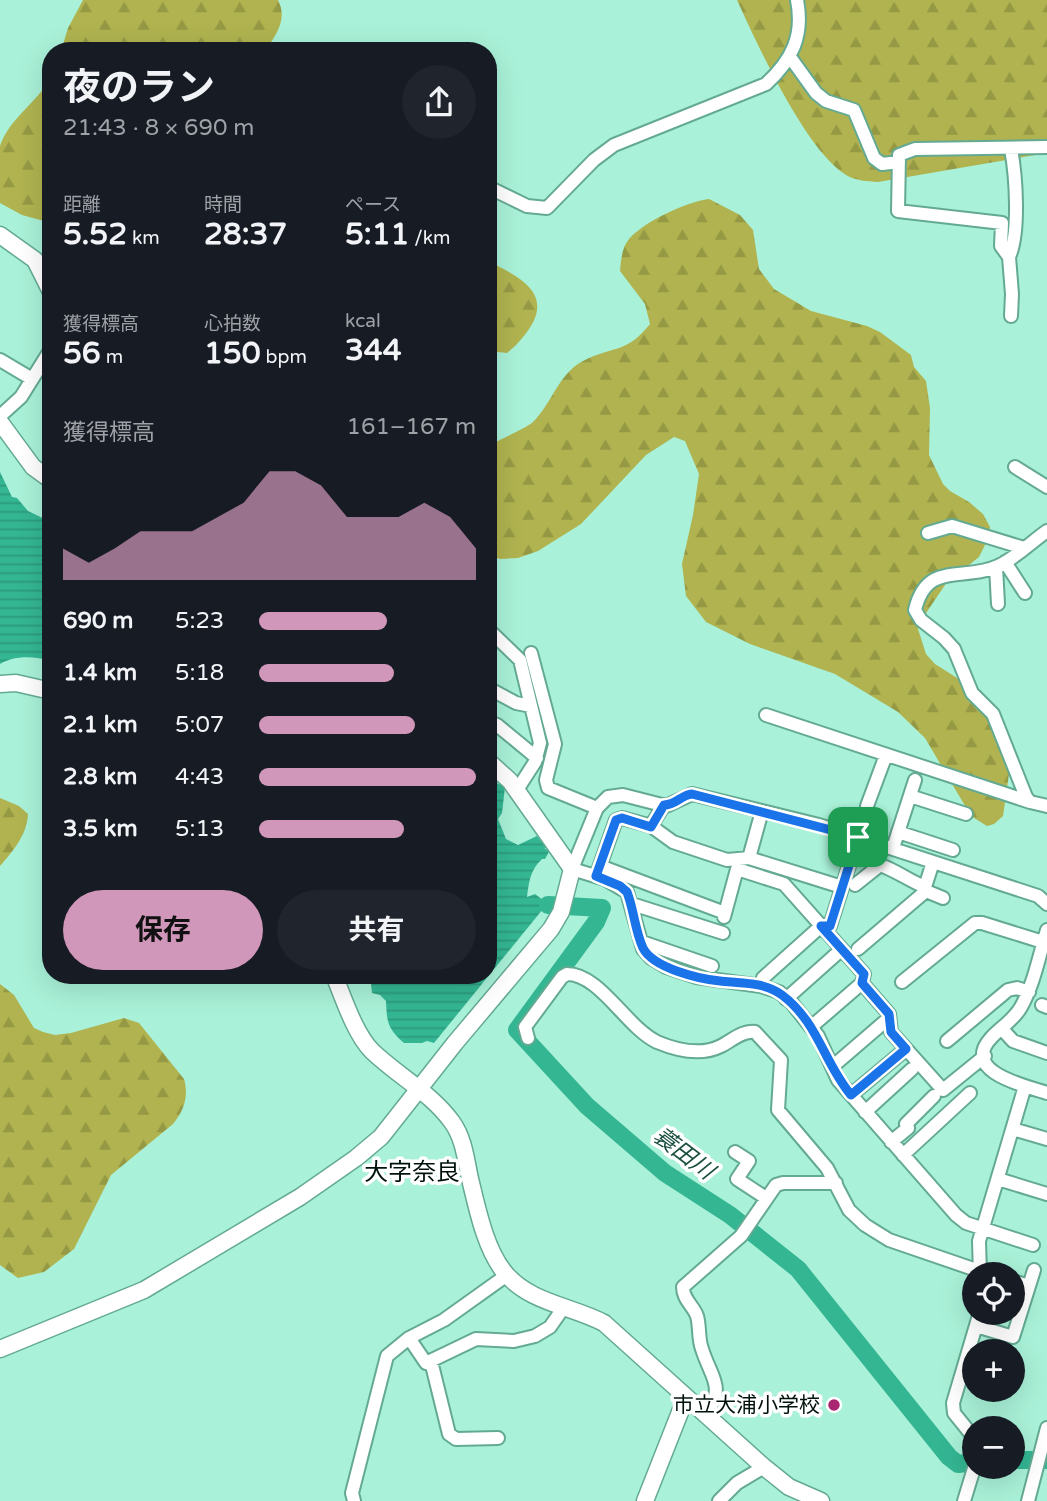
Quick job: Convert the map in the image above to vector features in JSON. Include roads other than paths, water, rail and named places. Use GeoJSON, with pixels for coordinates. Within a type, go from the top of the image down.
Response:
{"type":"FeatureCollection","features":[{"type":"Feature","properties":{"kind":"street"},"geometry":{"type":"LineString","coordinates":[[497,191],[527,206],[547,208],[594,160],[614,145],[766,84],[790,57],[800,16],[797,0]]}},
{"type":"Feature","properties":{"kind":"street"},"geometry":{"type":"LineString","coordinates":[[790,57],[816,93],[826,101],[854,110],[874,158],[882,164],[899,162]]}},
{"type":"Feature","properties":{"kind":"street"},"geometry":{"type":"LineString","coordinates":[[1009,257],[1001,246],[1002,223],[898,211],[899,155],[915,149],[1047,147]]}},
{"type":"Feature","properties":{"kind":"street"},"geometry":{"type":"LineString","coordinates":[[1011,149],[1015,173],[1013,247],[1009,257],[1011,316]]}},
{"type":"Feature","properties":{"kind":"street"},"geometry":{"type":"LineString","coordinates":[[0,235],[35,260],[42,274]]}},
{"type":"Feature","properties":{"kind":"street"},"geometry":{"type":"LineString","coordinates":[[0,360],[32,379]]}},
{"type":"Feature","properties":{"kind":"street"},"geometry":{"type":"LineString","coordinates":[[0,416],[21,397],[42,363]]}},
{"type":"Feature","properties":{"kind":"street"},"geometry":{"type":"LineString","coordinates":[[0,422],[33,467],[42,474]]}},
{"type":"Feature","properties":{"kind":"street"},"geometry":{"type":"LineString","coordinates":[[1015,467],[1047,487]]}},
{"type":"Feature","properties":{"kind":"street"},"geometry":{"type":"LineString","coordinates":[[928,533],[952,526],[1024,548]]}},
{"type":"Feature","properties":{"kind":"street"},"geometry":{"type":"LineString","coordinates":[[1030,802],[1017,777],[993,714],[972,693],[954,649],[920,620],[915,610],[918,597],[925,587],[941,575],[979,574],[1000,565],[1047,531]]}},
{"type":"Feature","properties":{"kind":"street"},"geometry":{"type":"LineString","coordinates":[[1000,565],[1025,593]]}},
{"type":"Feature","properties":{"kind":"street"},"geometry":{"type":"LineString","coordinates":[[998,604],[1000,565]]}},
{"type":"Feature","properties":{"kind":"street"},"geometry":{"type":"LineString","coordinates":[[497,638],[520,660],[540,743],[537,758],[517,790]]}},
{"type":"Feature","properties":{"kind":"street"},"geometry":{"type":"LineString","coordinates":[[531,653],[555,744],[545,780],[548,788],[597,808]]}},
{"type":"Feature","properties":{"kind":"street"},"geometry":{"type":"LineString","coordinates":[[0,684],[16,683],[42,689]]}},
{"type":"Feature","properties":{"kind":"street"},"geometry":{"type":"LineString","coordinates":[[497,693],[516,703],[531,706]]}},
{"type":"Feature","properties":{"kind":"street"},"geometry":{"type":"LineString","coordinates":[[766,715],[1047,806]]}},
{"type":"Feature","properties":{"kind":"street"},"geometry":{"type":"LineString","coordinates":[[497,725],[537,758]]}},
{"type":"Feature","properties":{"kind":"street"},"geometry":{"type":"LineString","coordinates":[[867,806],[886,755]]}},
{"type":"Feature","properties":{"kind":"street"},"geometry":{"type":"LineString","coordinates":[[497,769],[517,790],[572,869]]}},
{"type":"Feature","properties":{"kind":"street"},"geometry":{"type":"LineString","coordinates":[[893,848],[915,780]]}},
{"type":"Feature","properties":{"kind":"street"},"geometry":{"type":"LineString","coordinates":[[0,1349],[144,1290],[300,1197],[381,1137],[551,929],[561,912],[572,869],[597,808],[601,802],[614,795],[623,794],[664,805],[674,804],[692,794],[762,811],[893,848],[1038,896],[1047,904]]}},
{"type":"Feature","properties":{"kind":"street"},"geometry":{"type":"LineString","coordinates":[[910,796],[966,814]]}},
{"type":"Feature","properties":{"kind":"street"},"geometry":{"type":"LineString","coordinates":[[651,827],[664,805]]}},
{"type":"Feature","properties":{"kind":"street"},"geometry":{"type":"LineString","coordinates":[[749,858],[762,811]]}},
{"type":"Feature","properties":{"kind":"street"},"geometry":{"type":"LineString","coordinates":[[598,871],[616,820],[622,818],[651,827],[673,842],[727,860],[749,858],[849,886],[880,865],[897,871],[909,881],[943,898]]}},
{"type":"Feature","properties":{"kind":"street"},"geometry":{"type":"LineString","coordinates":[[898,832],[953,850]]}},
{"type":"Feature","properties":{"kind":"street"},"geometry":{"type":"LineString","coordinates":[[761,986],[763,978],[821,926],[830,926],[849,886],[858,837]]}},
{"type":"Feature","properties":{"kind":"street"},"geometry":{"type":"LineString","coordinates":[[858,949],[925,889],[933,862]]}},
{"type":"Feature","properties":{"kind":"street"},"geometry":{"type":"LineString","coordinates":[[572,869],[598,871],[724,915],[737,869],[784,884],[864,974],[862,983],[811,1027]]}},
{"type":"Feature","properties":{"kind":"street"},"geometry":{"type":"LineString","coordinates":[[598,871],[627,892],[643,949],[651,958],[666,967],[696,977],[761,986],[779,992],[817,1035],[838,1080],[966,1223],[1034,1245]]}},
{"type":"Feature","properties":{"kind":"street"},"geometry":{"type":"LineString","coordinates":[[632,904],[723,933]]}},
{"type":"Feature","properties":{"kind":"street"},"geometry":{"type":"LineString","coordinates":[[902,982],[975,923],[1045,936],[1029,992],[1021,1009],[990,1040],[985,1056],[988,1068],[995,1075],[1047,1093]]}},
{"type":"Feature","properties":{"kind":"street"},"geometry":{"type":"LineString","coordinates":[[642,942],[712,966]]}},
{"type":"Feature","properties":{"kind":"street"},"geometry":{"type":"LineString","coordinates":[[786,999],[842,949]]}},
{"type":"Feature","properties":{"kind":"street"},"geometry":{"type":"LineString","coordinates":[[528,1038],[525,1027],[562,977],[573,974],[587,979],[643,1033],[673,1048],[709,1051],[745,1033],[755,1032],[781,1060],[778,1110],[827,1168],[849,1210],[865,1225],[889,1240],[962,1266]]}},
{"type":"Feature","properties":{"kind":"street"},"geometry":{"type":"LineString","coordinates":[[862,983],[889,1018],[891,1032],[943,1090],[985,1056]]}},
{"type":"Feature","properties":{"kind":"street"},"geometry":{"type":"LineString","coordinates":[[338,984],[371,1050],[420,1089],[452,1122],[463,1144],[471,1184],[488,1242],[507,1275],[519,1286],[547,1302],[604,1323],[764,1467],[789,1487],[821,1501]]}},
{"type":"Feature","properties":{"kind":"street"},"geometry":{"type":"LineString","coordinates":[[947,1041],[1008,990],[1017,988],[1029,992]]}},
{"type":"Feature","properties":{"kind":"street"},"geometry":{"type":"LineString","coordinates":[[832,1067],[889,1018]]}},
{"type":"Feature","properties":{"kind":"street"},"geometry":{"type":"LineString","coordinates":[[1002,1029],[1013,1041],[1047,1053]]}},
{"type":"Feature","properties":{"kind":"street"},"geometry":{"type":"LineString","coordinates":[[851,1095],[906,1049]]}},
{"type":"Feature","properties":{"kind":"street"},"geometry":{"type":"LineString","coordinates":[[865,1112],[912,1069]]}},
{"type":"Feature","properties":{"kind":"street"},"geometry":{"type":"LineString","coordinates":[[981,1262],[978,1246],[1025,1086]]}},
{"type":"Feature","properties":{"kind":"street"},"geometry":{"type":"LineString","coordinates":[[903,1155],[970,1093]]}},
{"type":"Feature","properties":{"kind":"street"},"geometry":{"type":"LineString","coordinates":[[891,1142],[908,1128],[906,1124],[934,1096]]}},
{"type":"Feature","properties":{"kind":"street"},"geometry":{"type":"LineString","coordinates":[[1013,1129],[1047,1139]]}},
{"type":"Feature","properties":{"kind":"street"},"geometry":{"type":"LineString","coordinates":[[735,1152],[749,1161],[737,1180],[766,1198]]}},
{"type":"Feature","properties":{"kind":"street"},"geometry":{"type":"LineString","coordinates":[[998,1179],[1047,1194]]}},
{"type":"Feature","properties":{"kind":"street"},"geometry":{"type":"LineString","coordinates":[[706,1415],[716,1399],[715,1381],[701,1347],[697,1315],[683,1295],[684,1287],[741,1237],[776,1185],[836,1183]]}},
{"type":"Feature","properties":{"kind":"street"},"geometry":{"type":"LineString","coordinates":[[962,1424],[953,1403],[976,1326],[1013,1337],[1034,1270]]}},
{"type":"Feature","properties":{"kind":"street"},"geometry":{"type":"LineString","coordinates":[[354,1501],[352,1493],[387,1356],[409,1338],[444,1320],[507,1275]]}},
{"type":"Feature","properties":{"kind":"street"},"geometry":{"type":"LineString","coordinates":[[1025,1285],[1029,1286]]}},
{"type":"Feature","properties":{"kind":"street"},"geometry":{"type":"LineString","coordinates":[[409,1338],[426,1363],[476,1339],[514,1341],[535,1336],[550,1327],[564,1307]]}},
{"type":"Feature","properties":{"kind":"street"},"geometry":{"type":"LineString","coordinates":[[431,1361],[449,1434],[456,1439],[498,1438]]}},
{"type":"Feature","properties":{"kind":"street"},"geometry":{"type":"LineString","coordinates":[[645,1501],[686,1397]]}},
{"type":"Feature","properties":{"kind":"street"},"geometry":{"type":"LineString","coordinates":[[1028,1501],[1047,1428]]}},
{"type":"Feature","properties":{"kind":"street"},"geometry":{"type":"LineString","coordinates":[[719,1501],[737,1483],[764,1467]]}},
{"type":"Feature","properties":{"kind":"street"},"geometry":{"type":"LineString","coordinates":[[964,1501],[971,1479]]}},
{"type":"Feature","properties":{"kind":"waterway","name":"蓑田川"},"geometry":{"type":"LineString","coordinates":[[548,905],[602,908],[596,922],[517,1030],[587,1106],[665,1173],[730,1215],[798,1269],[949,1457],[958,1464],[962,1464]]}},
{"type":"Feature","properties":{"kind":"waterway","name":"蓑田川"},"geometry":{"type":"LineString","coordinates":[[1025,1460],[1032,1460]]}},
{"type":"Feature","properties":{"kind":"place","name":"市立大浦小学校"},"geometry":{"type":"Point","coordinates":[834,1405]}},
{"type":"Feature","properties":{"kind":"district","name":"大字奈良"},"geometry":{"type":"Point","coordinates":[412,1172]}}]}
